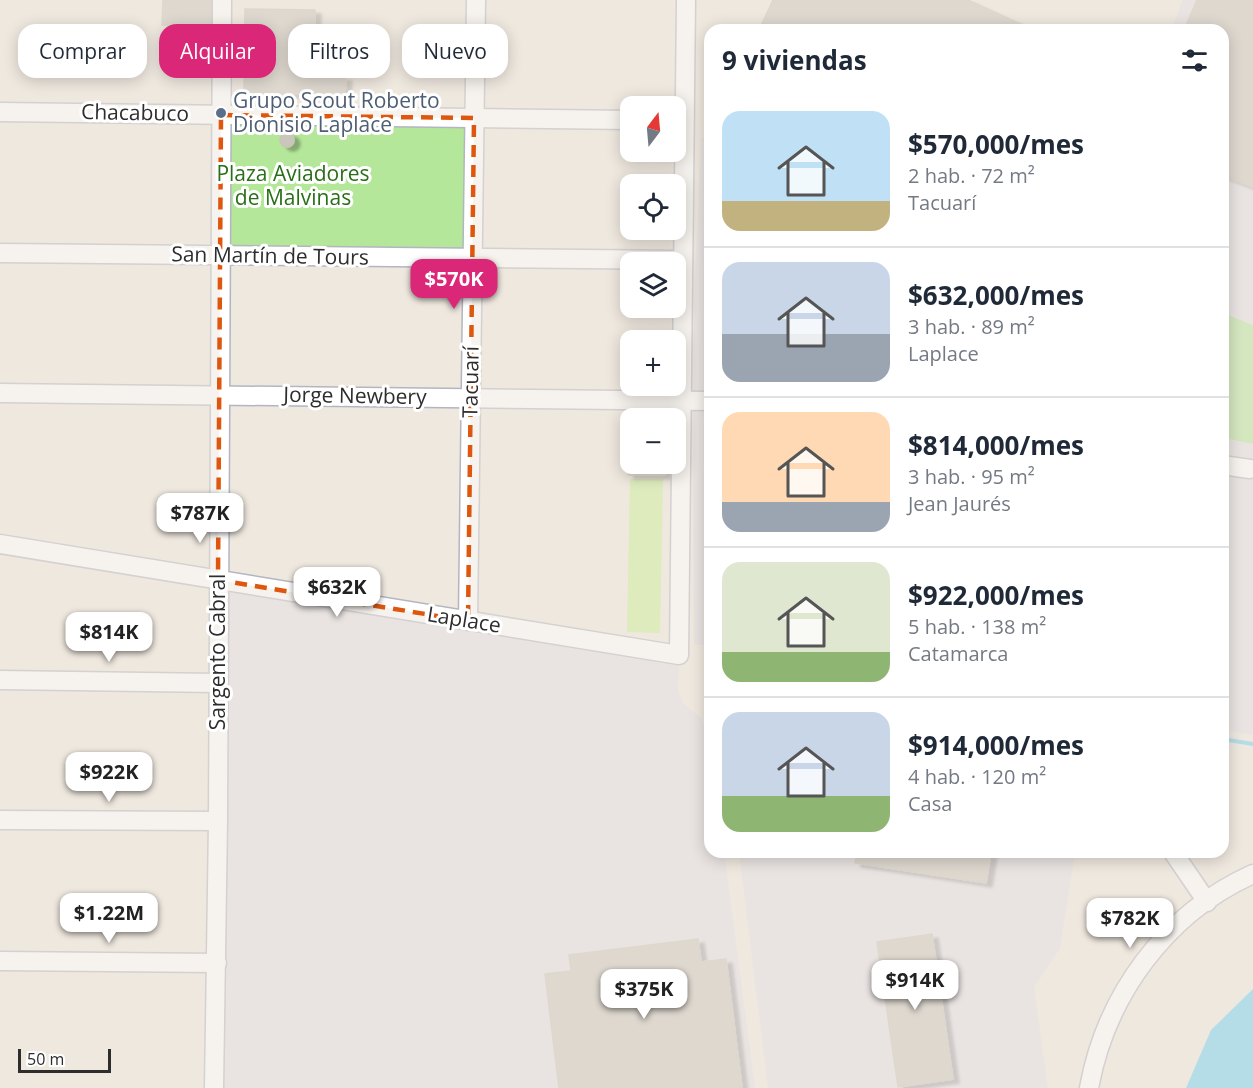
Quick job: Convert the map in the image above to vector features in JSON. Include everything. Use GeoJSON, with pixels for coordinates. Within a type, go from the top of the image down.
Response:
{"type":"FeatureCollection","features":[{"type":"Feature","properties":{"kind":"street","name":"Sargento Cabral"},"geometry":{"type":"LineString","coordinates":[[214,1088],[217,963],[222,0]]}},
{"type":"Feature","properties":{"kind":"street","name":"Tacuarí"},"geometry":{"type":"LineString","coordinates":[[468,621],[476,0]]}},
{"type":"Feature","properties":{"kind":"street"},"geometry":{"type":"LineString","coordinates":[[681,96],[686,0]]}},
{"type":"Feature","properties":{"kind":"street","name":"Chacabuco"},"geometry":{"type":"LineString","coordinates":[[0,112],[620,120]]}},
{"type":"Feature","properties":{"kind":"street"},"geometry":{"type":"LineString","coordinates":[[681,162],[683,252]]}},
{"type":"Feature","properties":{"kind":"street","name":"San Martín de Tours"},"geometry":{"type":"LineString","coordinates":[[0,253],[620,259]]}},
{"type":"Feature","properties":{"kind":"street"},"geometry":{"type":"LineString","coordinates":[[682,400],[683,318]]}},
{"type":"Feature","properties":{"kind":"street","name":"Jorge Newbery"},"geometry":{"type":"LineString","coordinates":[[0,393],[704,401]]}},
{"type":"Feature","properties":{"kind":"street","name":"Laplace"},"geometry":{"type":"LineString","coordinates":[[0,544],[679,655],[682,400]]}},
{"type":"Feature","properties":{"kind":"street"},"geometry":{"type":"LineString","coordinates":[[1229,466],[1250,469]]}},
{"type":"Feature","properties":{"kind":"street"},"geometry":{"type":"LineString","coordinates":[[0,680],[218,683]]}},
{"type":"Feature","properties":{"kind":"street"},"geometry":{"type":"LineString","coordinates":[[0,820],[218,821]]}},
{"type":"Feature","properties":{"kind":"street"},"geometry":{"type":"LineString","coordinates":[[1177,858],[1207,902]]}},
{"type":"Feature","properties":{"kind":"street"},"geometry":{"type":"LineString","coordinates":[[1089,1088],[1103,1034],[1119,997],[1159,943],[1207,902],[1253,874]]}},
{"type":"Feature","properties":{"kind":"street"},"geometry":{"type":"LineString","coordinates":[[0,961],[217,963]]}},
{"type":"Feature","properties":{"kind":"highlighted area"},"geometry":{"type":"Polygon","coordinates":[[[221,115],[474,118],[468,621],[218,580],[221,115]]]}},
{"type":"Feature","properties":{"kind":"shaded area"},"geometry":{"type":"Polygon","coordinates":[[[1183,0],[1253,0],[1253,325],[1229,315],[1229,24],[1173,24],[1183,0]]]}},
{"type":"Feature","properties":{"kind":"shaded area"},"geometry":{"type":"Polygon","coordinates":[[[701,138],[704,138],[704,645],[694,644],[692,360],[701,138]]]}},
{"type":"Feature","properties":{"kind":"shaded area"},"geometry":{"type":"Polygon","coordinates":[[[1229,439],[1253,444],[1253,735],[1229,731],[1229,439]]]}},
{"type":"Feature","properties":{"kind":"shaded area"},"geometry":{"type":"Polygon","coordinates":[[[225,588],[679,665],[678,690],[683,703],[701,718],[704,725],[704,858],[725,858],[755,1088],[222,1088],[225,588]]]}},
{"type":"Feature","properties":{"kind":"shaded area"},"geometry":{"type":"Polygon","coordinates":[[[740,858],[1074,858],[1060,948],[1034,987],[1048,1088],[768,1088],[740,858]]]}},
{"type":"Feature","properties":{"kind":"green space","name":"Plaza Aviadores de Malvinas"},"geometry":{"type":"Polygon","coordinates":[[[237,122],[465,126],[468,134],[463,250],[231,247],[230,130],[232,124],[237,122]]]}},
{"type":"Feature","properties":{"kind":"green space"},"geometry":{"type":"Polygon","coordinates":[[[1229,315],[1253,325],[1253,444],[1229,439],[1229,315]]]}},
{"type":"Feature","properties":{"kind":"green space"},"geometry":{"type":"Polygon","coordinates":[[[630,479],[663,479],[660,633],[627,632],[630,479]]]}},
{"type":"Feature","properties":{"kind":"water"},"geometry":{"type":"Polygon","coordinates":[[[1253,989],[1253,1088],[1186,1088],[1211,1030],[1253,989]]]}},
{"type":"Feature","properties":{"kind":"building"},"geometry":{"type":"Polygon","coordinates":[[[163,0],[211,0],[211,24],[162,24],[163,0]]]}},
{"type":"Feature","properties":{"kind":"building"},"geometry":{"type":"Polygon","coordinates":[[[773,0],[968,0],[1021,24],[762,24],[773,0]]]}},
{"type":"Feature","properties":{"kind":"building"},"geometry":{"type":"Polygon","coordinates":[[[1197,0],[1253,0],[1253,187],[1229,178],[1229,24],[1187,24],[1197,0]]]}},
{"type":"Feature","properties":{"kind":"building"},"geometry":{"type":"Polygon","coordinates":[[[245,9],[315,10],[315,24],[288,24],[288,78],[346,78],[345,95],[244,93],[244,78],[276,78],[276,24],[245,24],[245,9]]]}},
{"type":"Feature","properties":{"kind":"building"},"geometry":{"type":"Polygon","coordinates":[[[284,133],[290,133],[294,140],[290,147],[284,147],[280,143],[280,137],[284,133]]]}},
{"type":"Feature","properties":{"kind":"building"},"geometry":{"type":"Polygon","coordinates":[[[628,474],[665,474],[665,475],[628,474]]]}},
{"type":"Feature","properties":{"kind":"building"},"geometry":{"type":"Polygon","coordinates":[[[856,858],[990,858],[986,883],[855,863],[856,858]]]}},
{"type":"Feature","properties":{"kind":"building"},"geometry":{"type":"Polygon","coordinates":[[[932,934],[953,1079],[898,1087],[877,942],[932,934]]]}},
{"type":"Feature","properties":{"kind":"building"},"geometry":{"type":"Polygon","coordinates":[[[698,939],[701,962],[726,959],[742,1088],[559,1088],[545,974],[571,971],[569,955],[698,939]]]}},
{"type":"Feature","properties":{"kind":"waterway"},"geometry":{"type":"LineString","coordinates":[[1229,740],[1253,744]]}},
{"type":"Feature","properties":{"kind":"place","name":"Grupo Scout Roberto Dionisio Laplace"},"geometry":{"type":"Point","coordinates":[221,113]}}]}
